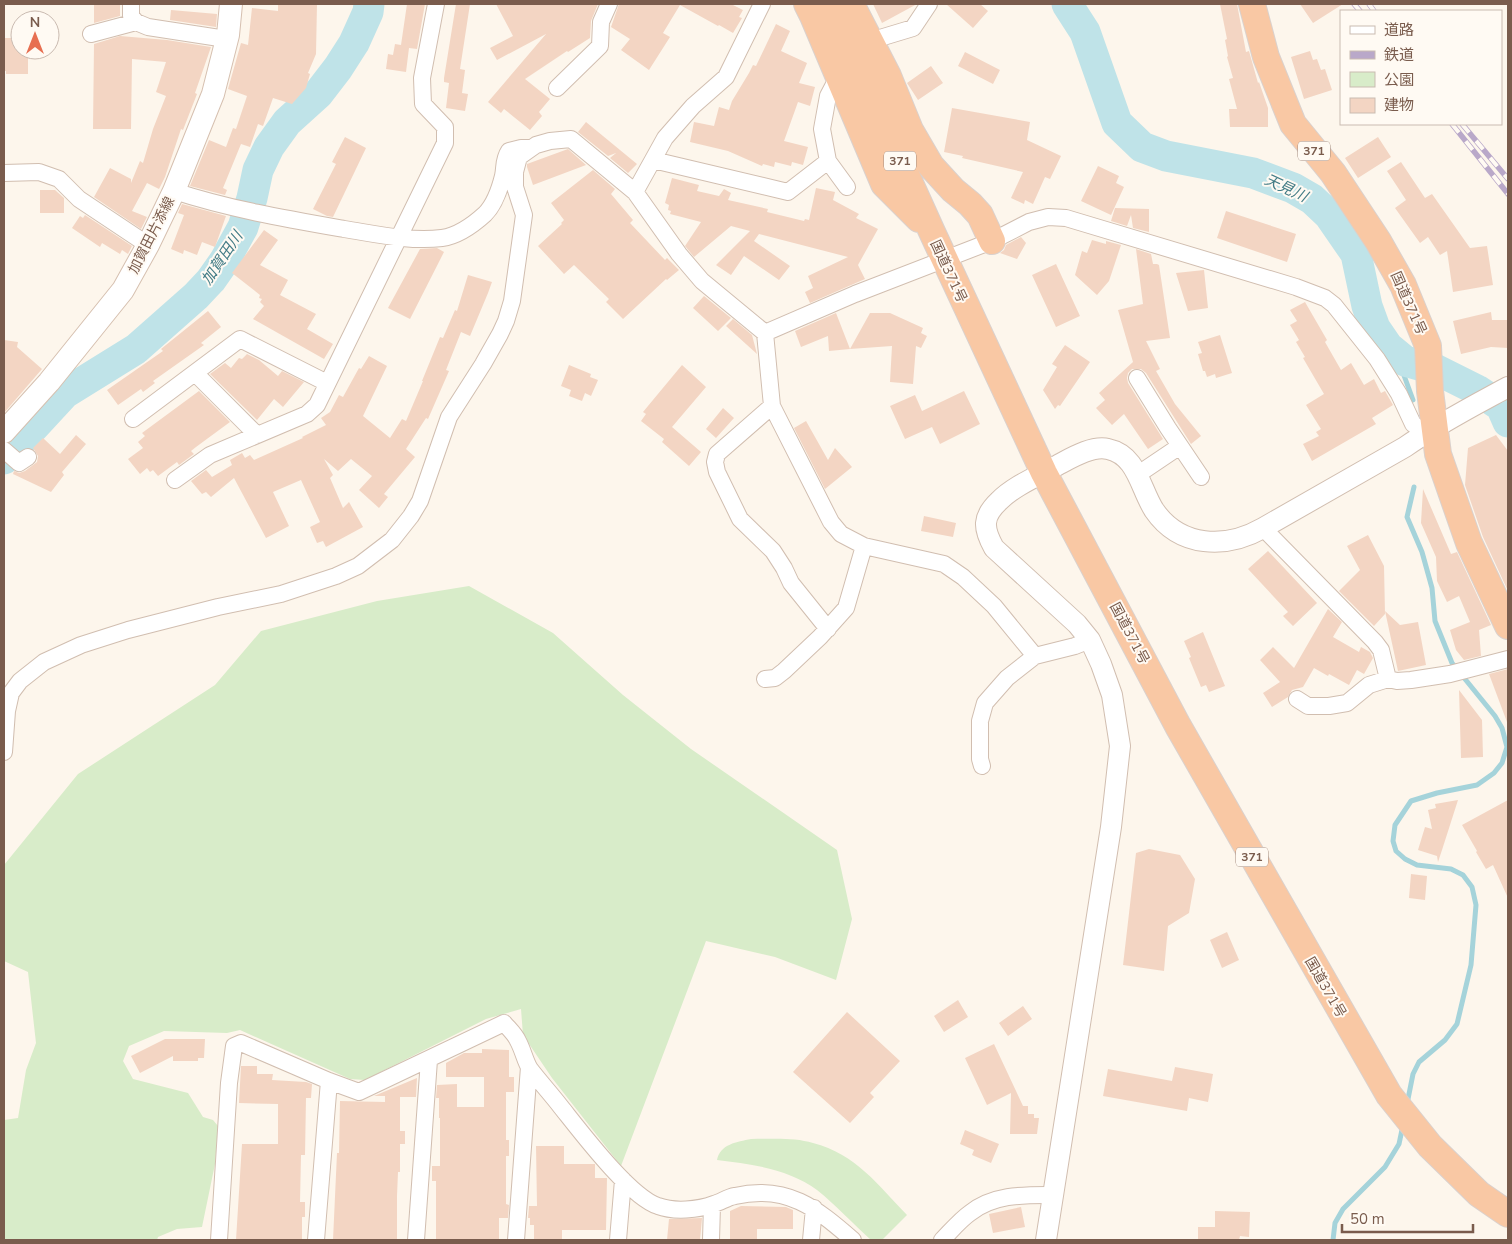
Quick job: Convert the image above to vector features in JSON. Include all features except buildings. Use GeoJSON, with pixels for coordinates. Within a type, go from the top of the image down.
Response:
{"type":"FeatureCollection","features":[{"type":"Feature","properties":{"kind":"highway","name":"371"},"geometry":{"type":"LineString","coordinates":[[806,4],[813,16],[884,184],[932,232]]}},
{"type":"Feature","properties":{"kind":"highway","name":"国道371号"},"geometry":{"type":"LineString","coordinates":[[826,4],[849,48],[944,259],[1044,473],[1178,726],[1389,1096],[1430,1146],[1479,1194],[1508,1214]]}},
{"type":"Feature","properties":{"kind":"highway","name":"371"},"geometry":{"type":"LineString","coordinates":[[851,4],[888,76],[910,130],[932,166],[980,216],[992,241]]}},
{"type":"Feature","properties":{"kind":"highway","name":"国道371号"},"geometry":{"type":"LineString","coordinates":[[1252,4],[1266,57],[1293,124],[1333,173],[1378,240],[1403,285],[1428,346],[1430,430],[1469,543],[1508,626]]}},
{"type":"Feature","properties":{"kind":"main road","name":"加賀田片添線"},"geometry":{"type":"LineString","coordinates":[[4,432],[49,382],[123,290],[148,245],[174,191],[213,94],[226,39],[231,4]]}},
{"type":"Feature","properties":{"kind":"street"},"geometry":{"type":"LineString","coordinates":[[131,4],[131,16],[136,22],[148,27],[226,39]]}},
{"type":"Feature","properties":{"kind":"street"},"geometry":{"type":"LineString","coordinates":[[175,480],[210,455],[307,414],[318,405],[445,143],[445,127],[423,104],[422,78],[436,4]]}},
{"type":"Feature","properties":{"kind":"street"},"geometry":{"type":"LineString","coordinates":[[557,88],[600,46],[601,22],[609,4]]}},
{"type":"Feature","properties":{"kind":"street"},"geometry":{"type":"LineString","coordinates":[[870,41],[913,28],[929,4]]}},
{"type":"Feature","properties":{"kind":"street"},"geometry":{"type":"LineString","coordinates":[[635,192],[665,138],[693,106],[726,77],[756,6]]}},
{"type":"Feature","properties":{"kind":"street"},"geometry":{"type":"LineString","coordinates":[[91,34],[136,22]]}},
{"type":"Feature","properties":{"kind":"street"},"geometry":{"type":"LineString","coordinates":[[838,76],[828,96],[822,129],[828,161],[848,187]]}},
{"type":"Feature","properties":{"kind":"street"},"geometry":{"type":"LineString","coordinates":[[4,752],[7,711],[11,694],[20,681],[44,662],[81,644],[128,630],[218,607],[281,594],[336,576],[358,566],[392,540],[420,501],[449,417],[483,364],[506,321],[512,301],[524,216],[515,187],[515,172],[519,157],[536,145],[550,141],[571,139],[635,192],[678,254],[702,281],[765,333],[772,406],[831,522],[841,534],[864,546],[944,564],[963,577],[994,606],[1034,656]]}},
{"type":"Feature","properties":{"kind":"street"},"geometry":{"type":"LineString","coordinates":[[174,191],[269,215],[399,238],[444,238],[468,227],[486,213],[503,176],[504,159],[509,151],[531,148]]}},
{"type":"Feature","properties":{"kind":"street"},"geometry":{"type":"LineString","coordinates":[[653,160],[788,192],[828,161]]}},
{"type":"Feature","properties":{"kind":"street"},"geometry":{"type":"LineString","coordinates":[[4,173],[39,172],[59,179],[79,199],[148,245]]}},
{"type":"Feature","properties":{"kind":"street"},"geometry":{"type":"LineString","coordinates":[[765,333],[855,294],[992,241],[1029,222],[1048,217],[1066,218],[1274,280],[1325,298],[1334,306],[1377,359],[1399,394],[1413,424],[1430,430]]}},
{"type":"Feature","properties":{"kind":"street"},"geometry":{"type":"LineString","coordinates":[[133,419],[240,339],[327,383]]}},
{"type":"Feature","properties":{"kind":"street"},"geometry":{"type":"LineString","coordinates":[[195,373],[257,435]]}},
{"type":"Feature","properties":{"kind":"street"},"geometry":{"type":"LineString","coordinates":[[1137,378],[1201,477]]}},
{"type":"Feature","properties":{"kind":"street"},"geometry":{"type":"LineString","coordinates":[[1046,1240],[1111,827],[1120,746],[1112,695],[1090,640],[1072,618],[994,548],[987,535],[985,524],[989,510],[1006,494],[1077,455],[1107,448],[1125,457],[1133,465],[1154,509],[1166,524],[1180,534],[1196,540],[1218,543],[1247,536],[1263,528],[1405,447],[1468,408],[1508,387]]}},
{"type":"Feature","properties":{"kind":"street"},"geometry":{"type":"LineString","coordinates":[[772,406],[717,454],[715,462],[717,472],[740,519],[773,551],[791,583],[828,629]]}},
{"type":"Feature","properties":{"kind":"street"},"geometry":{"type":"LineString","coordinates":[[1137,475],[1180,446]]}},
{"type":"Feature","properties":{"kind":"street"},"geometry":{"type":"LineString","coordinates":[[4,450],[23,460]]}},
{"type":"Feature","properties":{"kind":"street"},"geometry":{"type":"LineString","coordinates":[[1263,528],[1375,642],[1381,650],[1388,679]]}},
{"type":"Feature","properties":{"kind":"street"},"geometry":{"type":"LineString","coordinates":[[765,680],[775,678],[828,629],[846,608],[864,546]]}},
{"type":"Feature","properties":{"kind":"street"},"geometry":{"type":"LineString","coordinates":[[982,766],[980,721],[985,703],[1007,678],[1034,656],[1075,646],[1090,640]]}},
{"type":"Feature","properties":{"kind":"street"},"geometry":{"type":"LineString","coordinates":[[1297,699],[1308,706],[1329,706],[1347,703],[1360,690],[1388,679],[1397,681],[1411,680],[1452,674],[1508,659]]}},
{"type":"Feature","properties":{"kind":"street"},"geometry":{"type":"LineString","coordinates":[[219,1240],[229,1083],[234,1046],[241,1043],[359,1092],[504,1023],[517,1039],[529,1067],[582,1132],[622,1180],[656,1206],[671,1209],[696,1208],[712,1205],[734,1196],[762,1193],[784,1195],[814,1208],[853,1240]]}},
{"type":"Feature","properties":{"kind":"street"},"geometry":{"type":"LineString","coordinates":[[416,1240],[429,1060]]}},
{"type":"Feature","properties":{"kind":"street"},"geometry":{"type":"LineString","coordinates":[[516,1240],[529,1067]]}},
{"type":"Feature","properties":{"kind":"street"},"geometry":{"type":"LineString","coordinates":[[316,1240],[329,1081]]}},
{"type":"Feature","properties":{"kind":"street"},"geometry":{"type":"LineString","coordinates":[[618,1240],[622,1180]]}},
{"type":"Feature","properties":{"kind":"street"},"geometry":{"type":"LineString","coordinates":[[942,1240],[970,1212],[986,1203],[1015,1195],[1053,1195]]}},
{"type":"Feature","properties":{"kind":"street"},"geometry":{"type":"LineString","coordinates":[[711,1240],[712,1205]]}},
{"type":"Feature","properties":{"kind":"street"},"geometry":{"type":"LineString","coordinates":[[811,1240],[814,1208]]}},
{"type":"Feature","properties":{"kind":"green space"},"geometry":{"type":"Polygon","coordinates":[[[469,586],[553,633],[623,695],[691,749],[837,850],[852,919],[836,980],[775,957],[706,941],[621,1166],[552,1078],[523,1035],[521,1009],[486,1019],[365,1080],[350,1079],[240,1030],[227,1033],[164,1031],[129,1046],[123,1061],[133,1079],[188,1093],[203,1117],[213,1120],[218,1126],[215,1164],[202,1227],[177,1229],[158,1237],[157,1240],[4,1240],[4,1120],[18,1118],[26,1070],[36,1043],[28,972],[4,961],[4,865],[78,774],[215,685],[261,631],[377,601],[469,586]]]}},
{"type":"Feature","properties":{"kind":"green space"},"geometry":{"type":"Polygon","coordinates":[[[751,1139],[798,1140],[828,1148],[842,1155],[865,1172],[907,1215],[882,1240],[871,1240],[824,1196],[806,1183],[782,1172],[743,1163],[717,1160],[725,1147],[751,1139]]]}},
{"type":"Feature","properties":{"kind":"waterway","name":"加賀田川"},"geometry":{"type":"LineString","coordinates":[[4,459],[65,393],[136,349],[196,296],[211,280],[225,260],[243,227],[258,170],[269,147],[287,122],[318,94],[338,68],[354,43],[368,12],[369,4]]}},
{"type":"Feature","properties":{"kind":"waterway","name":"天見川"},"geometry":{"type":"LineString","coordinates":[[1067,4],[1085,32],[1117,123],[1142,147],[1166,156],[1253,173],[1293,188],[1312,199],[1329,215],[1356,254],[1367,306],[1375,328],[1388,347],[1405,361],[1437,370],[1477,390],[1501,406],[1508,422]]}},
{"type":"Feature","properties":{"kind":"waterway"},"geometry":{"type":"LineString","coordinates":[[1388,347],[1392,357],[1402,370],[1413,400]]}},
{"type":"Feature","properties":{"kind":"waterway"},"geometry":{"type":"LineString","coordinates":[[1407,1104],[1413,1074],[1419,1062],[1445,1040],[1457,1024],[1471,965],[1476,905],[1472,887],[1463,875],[1451,869],[1417,865],[1405,859],[1396,851],[1393,841],[1395,825],[1411,801],[1437,793],[1477,785],[1494,773],[1502,763],[1507,747],[1502,728],[1495,716],[1452,663],[1435,621],[1432,588],[1422,552],[1407,517],[1414,487]]}},
{"type":"Feature","properties":{"kind":"waterway"},"geometry":{"type":"LineString","coordinates":[[1333,1240],[1335,1223],[1343,1209],[1385,1167],[1399,1144],[1403,1125]]}},
{"type":"Feature","properties":{"kind":"railway"},"geometry":{"type":"LineString","coordinates":[[1354,4],[1359,10]]}},
{"type":"Feature","properties":{"kind":"railway"},"geometry":{"type":"LineString","coordinates":[[1369,4],[1373,10]]}},
{"type":"Feature","properties":{"kind":"railway"},"geometry":{"type":"LineString","coordinates":[[1453,125],[1508,194]]}},
{"type":"Feature","properties":{"kind":"railway"},"geometry":{"type":"LineString","coordinates":[[1463,125],[1508,179]]}}]}
